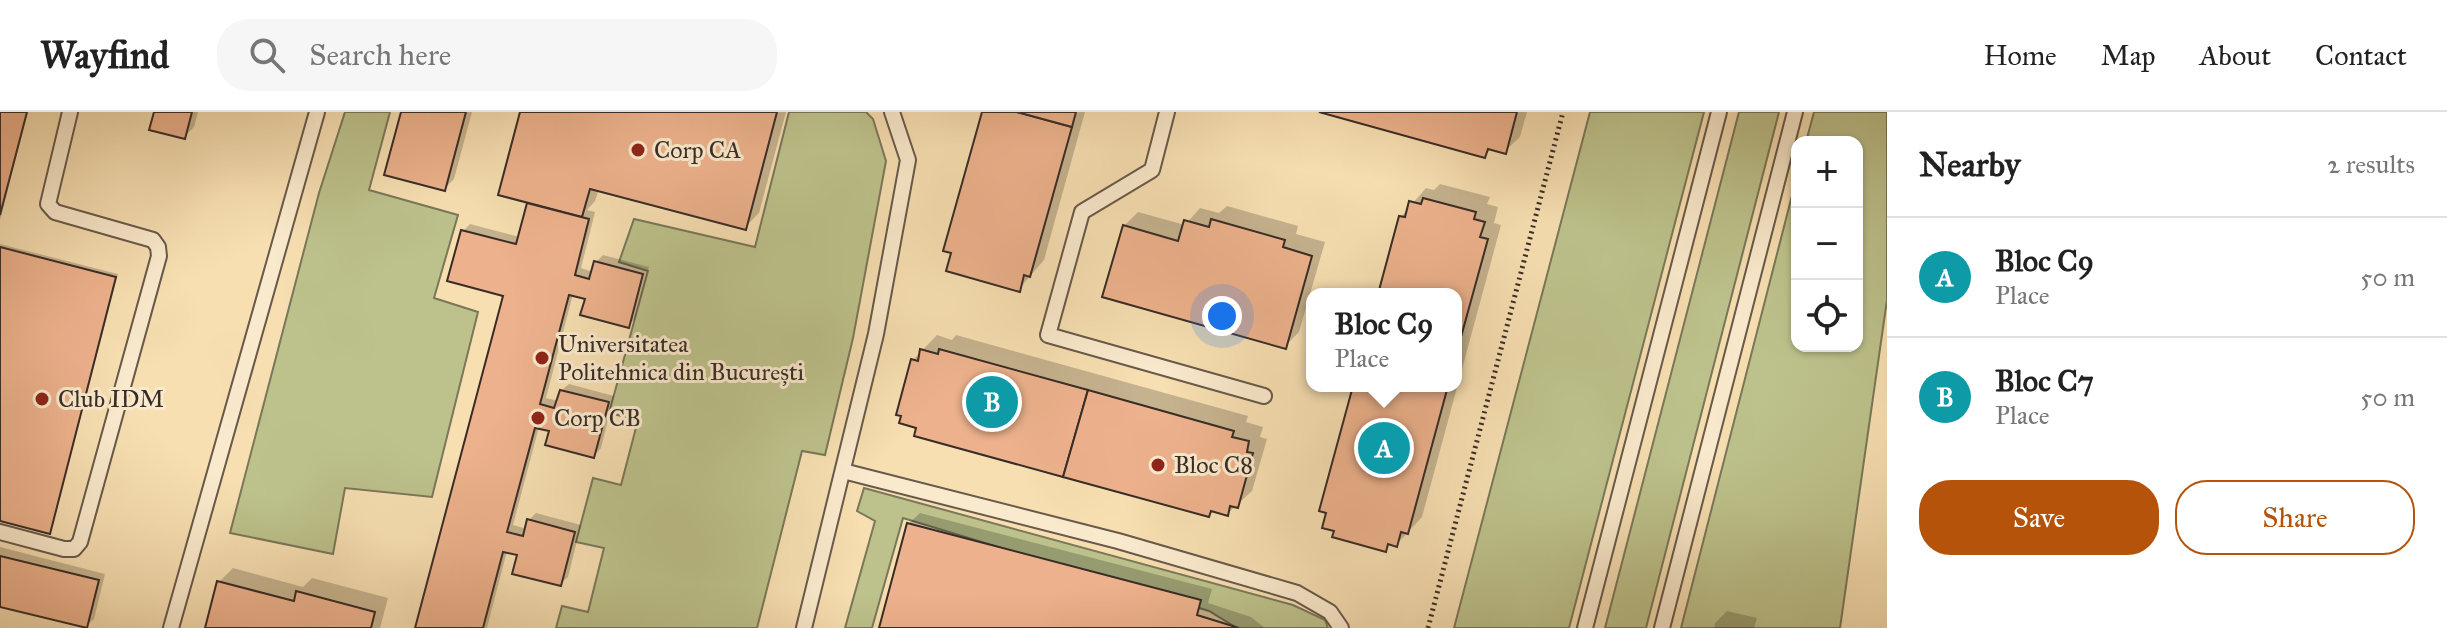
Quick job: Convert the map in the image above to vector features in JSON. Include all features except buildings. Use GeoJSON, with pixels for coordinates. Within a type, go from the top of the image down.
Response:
{"type":"FeatureCollection","features":[{"type":"Feature","properties":{"kind":"lane"},"geometry":{"type":"LineString","coordinates":[[0,532],[64,549],[74,549],[80,542],[159,256],[153,240],[55,212],[48,204],[70,112]]}},
{"type":"Feature","properties":{"kind":"lane"},"geometry":{"type":"LineString","coordinates":[[171,628],[317,112]]}},
{"type":"Feature","properties":{"kind":"lane"},"geometry":{"type":"LineString","coordinates":[[804,628],[876,334],[908,160],[892,112]]}},
{"type":"Feature","properties":{"kind":"lane"},"geometry":{"type":"LineString","coordinates":[[1167,112],[1152,170],[1082,212],[1048,335],[1264,396]]}},
{"type":"Feature","properties":{"kind":"lane"},"geometry":{"type":"LineString","coordinates":[[1585,628],[1719,112]]}},
{"type":"Feature","properties":{"kind":"lane"},"geometry":{"type":"LineString","coordinates":[[1662,628],[1795,112]]}},
{"type":"Feature","properties":{"kind":"lane"},"geometry":{"type":"LineString","coordinates":[[843,471],[1118,541],[1297,593],[1330,612],[1341,628]]}},
{"type":"Feature","properties":{"kind":"path"},"geometry":{"type":"LineString","coordinates":[[1428,628],[1563,112]]}},
{"type":"Feature","properties":{"kind":"green space"},"geometry":{"type":"Polygon","coordinates":[[[345,112],[390,112],[369,190],[458,215],[434,298],[478,312],[432,497],[345,488],[333,554],[230,533],[319,193],[345,112]]]}},
{"type":"Feature","properties":{"kind":"green space"},"geometry":{"type":"Polygon","coordinates":[[[789,112],[866,112],[873,119],[886,161],[853,338],[825,455],[802,451],[757,628],[556,628],[562,606],[588,612],[604,548],[576,542],[593,478],[621,485],[638,420],[609,413],[648,271],[619,262],[634,219],[755,247],[789,112]]]}},
{"type":"Feature","properties":{"kind":"green space"},"geometry":{"type":"Polygon","coordinates":[[[1590,112],[1704,112],[1569,628],[1454,628],[1590,112]]]}},
{"type":"Feature","properties":{"kind":"green space"},"geometry":{"type":"Polygon","coordinates":[[[1739,112],[1779,112],[1646,628],[1605,628],[1739,112]]]}},
{"type":"Feature","properties":{"kind":"green space"},"geometry":{"type":"Polygon","coordinates":[[[1814,112],[1887,112],[1887,300],[1840,628],[1681,628],[1791,199],[1791,352],[1863,352],[1863,136],[1808,136],[1814,112]]]}},
{"type":"Feature","properties":{"kind":"green space"},"geometry":{"type":"Polygon","coordinates":[[[864,488],[1293,605],[1325,620],[1328,628],[1237,628],[1209,611],[903,518],[872,628],[845,628],[875,521],[857,511],[864,488]]]}},
{"type":"Feature","properties":{"kind":"place","name":"Corp CA"},"geometry":{"type":"Point","coordinates":[638,150]}},
{"type":"Feature","properties":{"kind":"place","name":"Universitatea Politehnica din București"},"geometry":{"type":"Point","coordinates":[542,358]}},
{"type":"Feature","properties":{"kind":"place","name":"Club IDM"},"geometry":{"type":"Point","coordinates":[42,399]}},
{"type":"Feature","properties":{"kind":"place","name":"Bloc C7"},"geometry":{"type":"Point","coordinates":[992,402]}},
{"type":"Feature","properties":{"kind":"place","name":"Corp CB"},"geometry":{"type":"Point","coordinates":[538,418]}},
{"type":"Feature","properties":{"kind":"place","name":"Bloc C9"},"geometry":{"type":"Point","coordinates":[1384,448]}},
{"type":"Feature","properties":{"kind":"place","name":"Bloc C8"},"geometry":{"type":"Point","coordinates":[1158,465]}}]}
